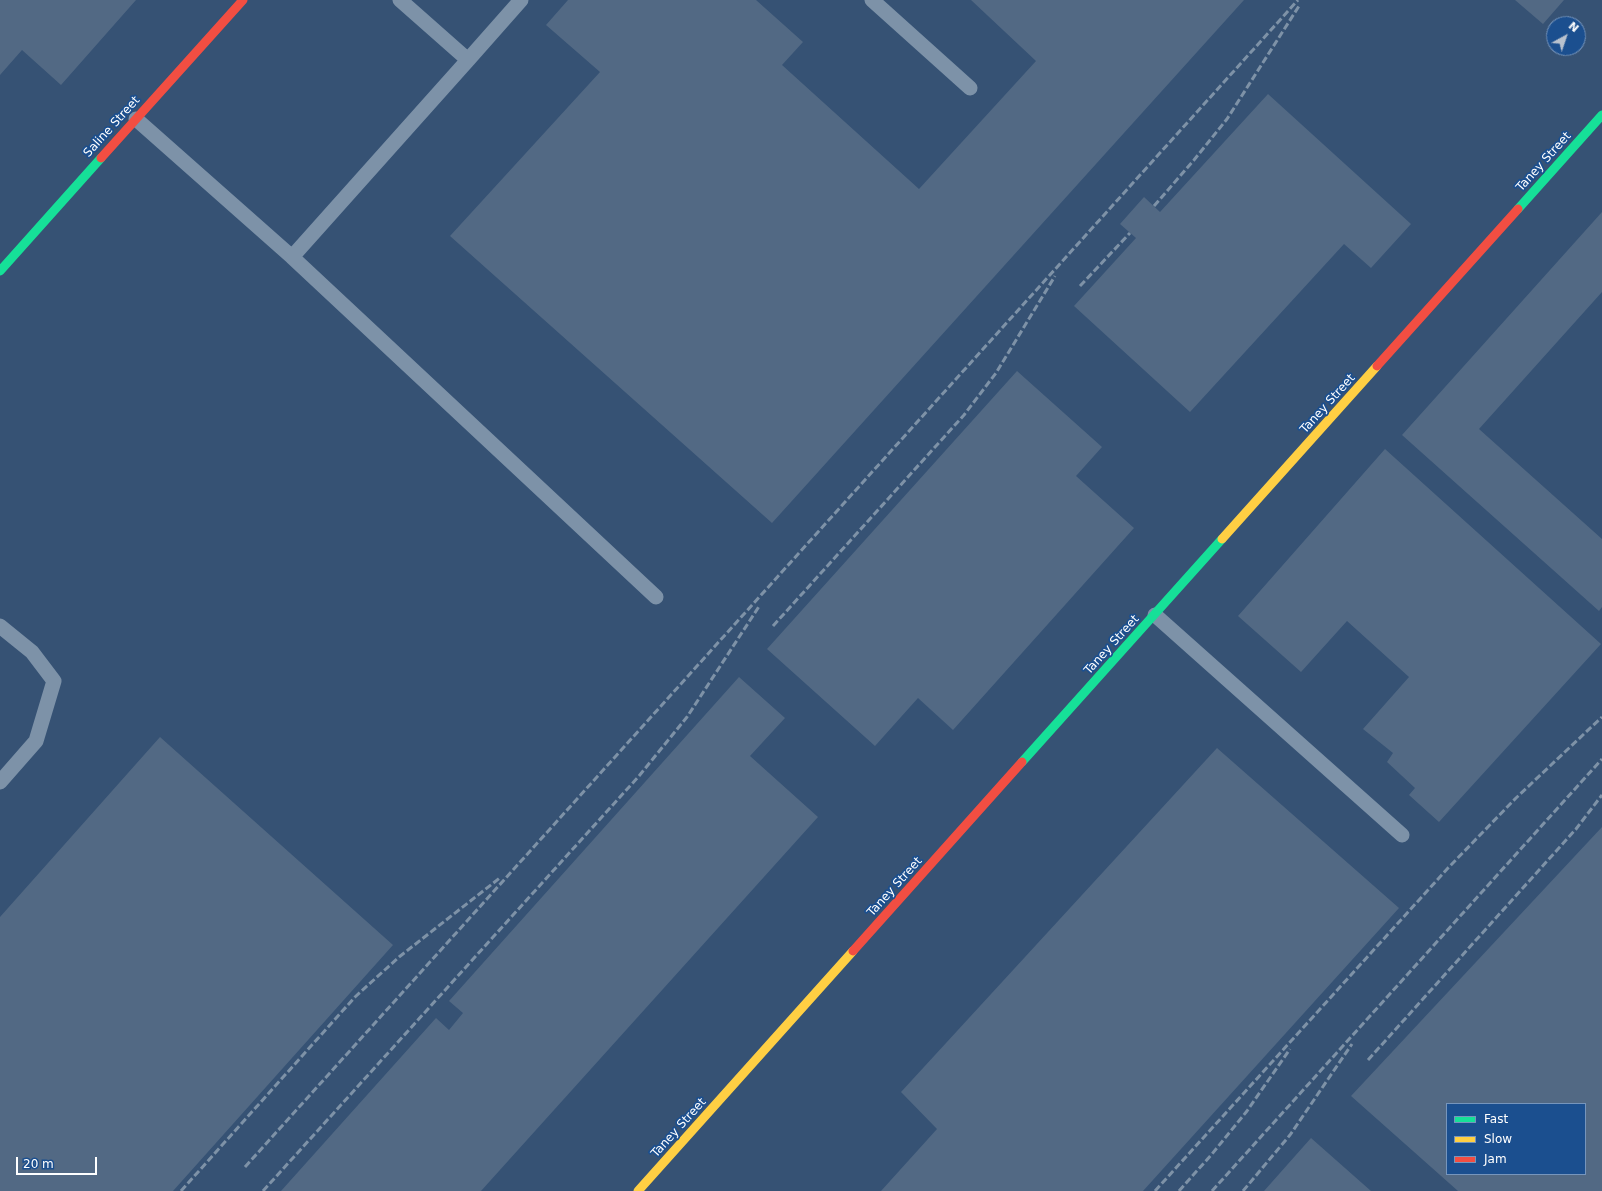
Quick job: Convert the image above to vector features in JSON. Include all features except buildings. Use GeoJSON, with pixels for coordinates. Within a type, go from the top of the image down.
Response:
{"type":"FeatureCollection","features":[{"type":"Feature","properties":{"kind":"street","name":"Saline Street"},"geometry":{"type":"LineString","coordinates":[[0,271],[243,0]]}},
{"type":"Feature","properties":{"kind":"street","name":"Taney Street"},"geometry":{"type":"LineString","coordinates":[[638,1191],[1155,615],[1231,527],[1363,383],[1602,115]]}},
{"type":"Feature","properties":{"kind":"lane"},"geometry":{"type":"LineString","coordinates":[[400,0],[468,60]]}},
{"type":"Feature","properties":{"kind":"lane"},"geometry":{"type":"LineString","coordinates":[[292,257],[521,0]]}},
{"type":"Feature","properties":{"kind":"lane"},"geometry":{"type":"LineString","coordinates":[[872,0],[970,88]]}},
{"type":"Feature","properties":{"kind":"lane"},"geometry":{"type":"LineString","coordinates":[[136,119],[292,257],[656,597]]}},
{"type":"Feature","properties":{"kind":"lane"},"geometry":{"type":"LineString","coordinates":[[1155,615],[1402,834]]}},
{"type":"Feature","properties":{"kind":"lane"},"geometry":{"type":"LineString","coordinates":[[0,626],[32,652],[54,681],[36,741],[0,782]]}},
{"type":"Feature","properties":{"kind":"railway"},"geometry":{"type":"LineString","coordinates":[[245,1167],[1298,0]]}},
{"type":"Feature","properties":{"kind":"railway"},"geometry":{"type":"LineString","coordinates":[[1154,206],[1227,119],[1299,6]]}},
{"type":"Feature","properties":{"kind":"railway"},"geometry":{"type":"LineString","coordinates":[[1080,286],[1130,233]]}},
{"type":"Feature","properties":{"kind":"railway"},"geometry":{"type":"LineString","coordinates":[[773,626],[964,415],[996,373],[1055,276]]}},
{"type":"Feature","properties":{"kind":"railway"},"geometry":{"type":"LineString","coordinates":[[263,1191],[639,776],[687,717],[760,605]]}},
{"type":"Feature","properties":{"kind":"railway"},"geometry":{"type":"LineString","coordinates":[[1155,1191],[1448,868],[1516,798],[1602,717]]}},
{"type":"Feature","properties":{"kind":"railway"},"geometry":{"type":"LineString","coordinates":[[1212,1191],[1602,759]]}},
{"type":"Feature","properties":{"kind":"railway"},"geometry":{"type":"LineString","coordinates":[[1368,1060],[1576,829],[1602,795]]}},
{"type":"Feature","properties":{"kind":"railway"},"geometry":{"type":"LineString","coordinates":[[181,1191],[355,997],[399,957],[501,877]]}},
{"type":"Feature","properties":{"kind":"railway"},"geometry":{"type":"LineString","coordinates":[[1243,1191],[1290,1135],[1352,1044]]}},
{"type":"Feature","properties":{"kind":"railway"},"geometry":{"type":"LineString","coordinates":[[1179,1191],[1247,1111],[1290,1049]]}},
{"type":"Feature","properties":{"kind":"traffic: fast"},"geometry":{"type":"LineString","coordinates":[[1518,209],[1602,115]]}},
{"type":"Feature","properties":{"kind":"traffic: fast"},"geometry":{"type":"LineString","coordinates":[[0,271],[101,158]]}},
{"type":"Feature","properties":{"kind":"traffic: fast"},"geometry":{"type":"LineString","coordinates":[[1022,762],[1222,539]]}},
{"type":"Feature","properties":{"kind":"traffic: slow"},"geometry":{"type":"LineString","coordinates":[[1222,539],[1377,366]]}},
{"type":"Feature","properties":{"kind":"traffic: slow"},"geometry":{"type":"LineString","coordinates":[[638,1191],[853,951]]}},
{"type":"Feature","properties":{"kind":"traffic: jam"},"geometry":{"type":"LineString","coordinates":[[101,158],[243,0]]}},
{"type":"Feature","properties":{"kind":"traffic: jam"},"geometry":{"type":"LineString","coordinates":[[1377,366],[1518,209]]}},
{"type":"Feature","properties":{"kind":"traffic: jam"},"geometry":{"type":"LineString","coordinates":[[853,951],[1022,762]]}}]}
